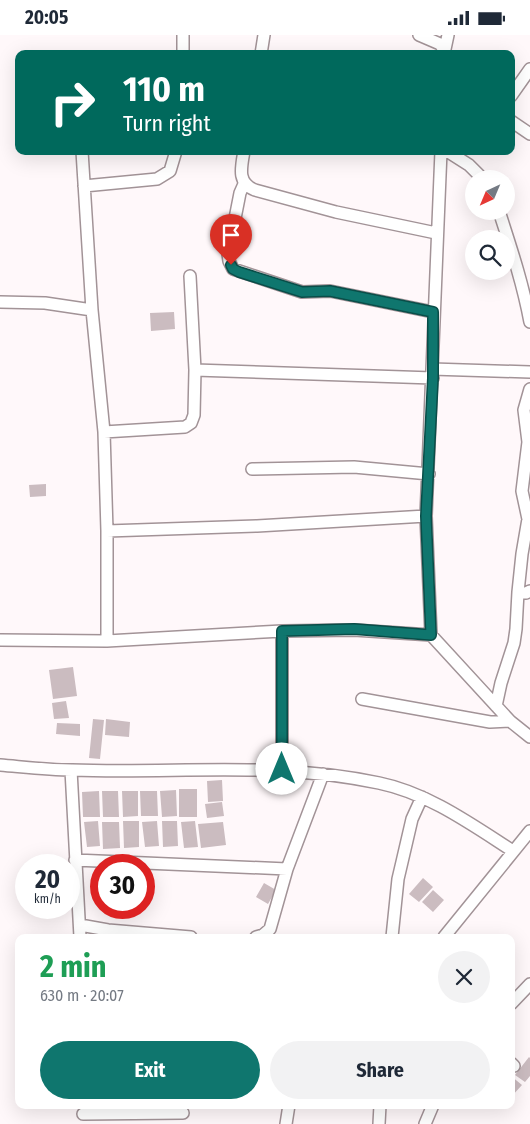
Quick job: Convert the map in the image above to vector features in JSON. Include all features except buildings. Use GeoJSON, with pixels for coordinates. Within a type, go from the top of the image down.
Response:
{"type":"FeatureCollection","features":[{"type":"Feature","properties":{"kind":"street"},"geometry":{"type":"LineString","coordinates":[[183,35],[183,50]]}},
{"type":"Feature","properties":{"kind":"street"},"geometry":{"type":"LineString","coordinates":[[262,50],[264,35]]}},
{"type":"Feature","properties":{"kind":"street"},"geometry":{"type":"LineString","coordinates":[[419,35],[440,44],[445,50]]}},
{"type":"Feature","properties":{"kind":"street"},"geometry":{"type":"LineString","coordinates":[[446,50],[448,35]]}},
{"type":"Feature","properties":{"kind":"street"},"geometry":{"type":"LineString","coordinates":[[515,90],[530,69]]}},
{"type":"Feature","properties":{"kind":"street"},"geometry":{"type":"LineString","coordinates":[[515,124],[530,134]]}},
{"type":"Feature","properties":{"kind":"street"},"geometry":{"type":"LineString","coordinates":[[82,155],[92,310],[104,432],[107,531],[107,641]]}},
{"type":"Feature","properties":{"kind":"street"},"geometry":{"type":"LineString","coordinates":[[84,186],[157,179],[170,171],[175,155]]}},
{"type":"Feature","properties":{"kind":"street"},"geometry":{"type":"LineString","coordinates":[[243,155],[240,174],[244,184],[255,190],[336,212],[436,233]]}},
{"type":"Feature","properties":{"kind":"street"},"geometry":{"type":"LineString","coordinates":[[441,155],[436,233],[429,474],[426,516],[431,635],[510,721],[530,737]]}},
{"type":"Feature","properties":{"kind":"street"},"geometry":{"type":"LineString","coordinates":[[453,155],[474,170]]}},
{"type":"Feature","properties":{"kind":"street"},"geometry":{"type":"LineString","coordinates":[[244,184],[240,193],[228,254],[228,261],[233,269],[302,292],[330,291],[433,312]]}},
{"type":"Feature","properties":{"kind":"street"},"geometry":{"type":"LineString","coordinates":[[502,220],[511,244],[524,289],[530,322]]}},
{"type":"Feature","properties":{"kind":"street"},"geometry":{"type":"LineString","coordinates":[[104,432],[186,427],[191,423],[194,415],[195,371],[190,276]]}},
{"type":"Feature","properties":{"kind":"street"},"geometry":{"type":"LineString","coordinates":[[0,302],[45,303],[92,310]]}},
{"type":"Feature","properties":{"kind":"street"},"geometry":{"type":"LineString","coordinates":[[195,371],[432,374],[530,372]]}},
{"type":"Feature","properties":{"kind":"street"},"geometry":{"type":"LineString","coordinates":[[496,706],[515,636],[524,591],[522,554],[528,519],[527,502],[522,491],[528,442],[524,410],[530,389]]}},
{"type":"Feature","properties":{"kind":"street"},"geometry":{"type":"LineString","coordinates":[[252,469],[354,467],[429,474]]}},
{"type":"Feature","properties":{"kind":"street"},"geometry":{"type":"LineString","coordinates":[[107,531],[257,526],[426,516]]}},
{"type":"Feature","properties":{"kind":"street"},"geometry":{"type":"LineString","coordinates":[[0,640],[107,641],[354,629],[431,635]]}},
{"type":"Feature","properties":{"kind":"street"},"geometry":{"type":"LineString","coordinates":[[282,631],[282,769]]}},
{"type":"Feature","properties":{"kind":"street"},"geometry":{"type":"LineString","coordinates":[[362,699],[490,722],[510,721]]}},
{"type":"Feature","properties":{"kind":"street"},"geometry":{"type":"LineString","coordinates":[[0,765],[71,771],[282,769],[380,783],[422,797],[449,811],[513,851]]}},
{"type":"Feature","properties":{"kind":"street"},"geometry":{"type":"LineString","coordinates":[[71,771],[75,854]]}},
{"type":"Feature","properties":{"kind":"street"},"geometry":{"type":"LineString","coordinates":[[273,933],[287,869],[323,775]]}},
{"type":"Feature","properties":{"kind":"street"},"geometry":{"type":"LineString","coordinates":[[392,934],[398,879],[412,819],[422,797]]}},
{"type":"Feature","properties":{"kind":"street"},"geometry":{"type":"LineString","coordinates":[[446,934],[530,831]]}},
{"type":"Feature","properties":{"kind":"street"},"geometry":{"type":"LineString","coordinates":[[80,860],[287,869]]}},
{"type":"Feature","properties":{"kind":"street"},"geometry":{"type":"LineString","coordinates":[[80,919],[80,934]]}},
{"type":"Feature","properties":{"kind":"street"},"geometry":{"type":"LineString","coordinates":[[80,925],[108,930],[155,934]]}},
{"type":"Feature","properties":{"kind":"street"},"geometry":{"type":"LineString","coordinates":[[515,1000],[530,984]]}},
{"type":"Feature","properties":{"kind":"street"},"geometry":{"type":"LineString","coordinates":[[286,1124],[288,1109]]}},
{"type":"Feature","properties":{"kind":"street"},"geometry":{"type":"LineString","coordinates":[[379,1124],[380,1109]]}},
{"type":"Feature","properties":{"kind":"street"},"geometry":{"type":"LineString","coordinates":[[425,1124],[431,1109]]}},
{"type":"Feature","properties":{"kind":"street"},"geometry":{"type":"LineString","coordinates":[[83,1114],[183,1113]]}},
{"type":"Feature","properties":{"kind":"route"},"geometry":{"type":"LineString","coordinates":[[231,265],[233,269],[239,272],[302,292],[330,291],[433,312],[433,378],[426,516],[431,635],[354,629],[282,631],[282,769]]}}]}
